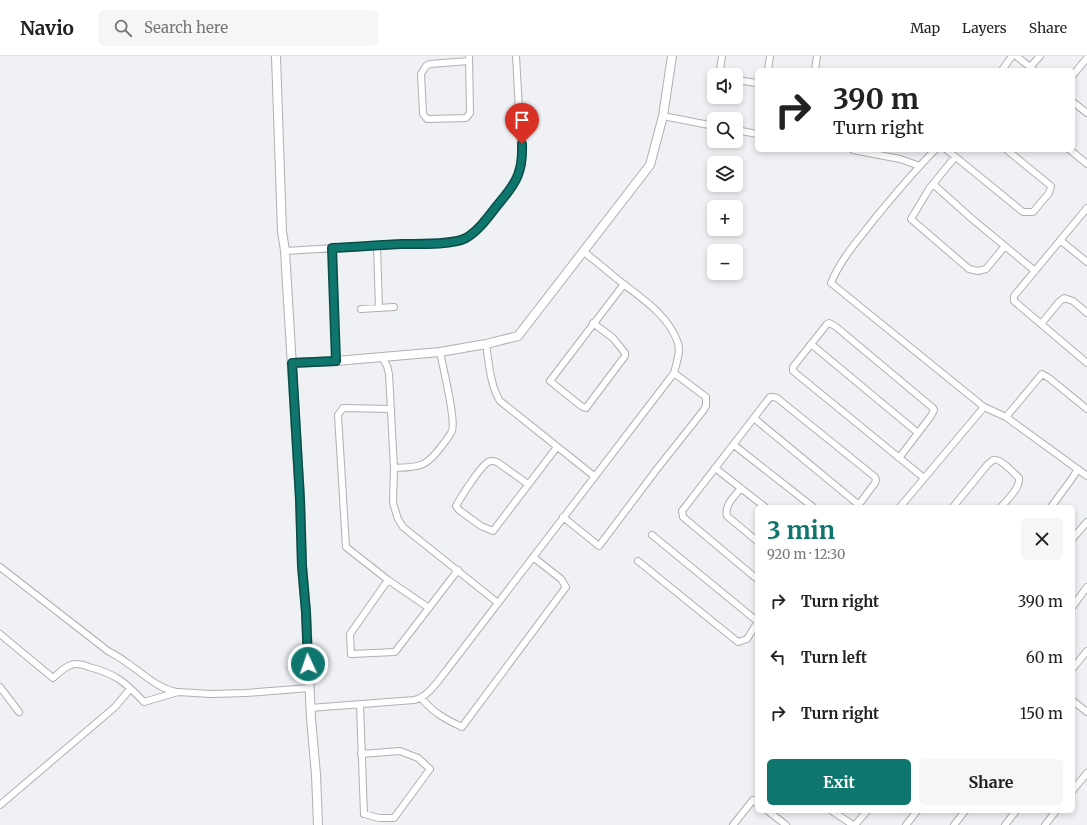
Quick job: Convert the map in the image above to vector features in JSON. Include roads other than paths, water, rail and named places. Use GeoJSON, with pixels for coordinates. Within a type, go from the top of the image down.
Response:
{"type":"FeatureCollection","features":[{"type":"Feature","properties":{"kind":"street"},"geometry":{"type":"LineString","coordinates":[[276,56],[282,231],[285,251],[292,363],[300,499],[302,566],[318,825]]}},
{"type":"Feature","properties":{"kind":"street"},"geometry":{"type":"LineString","coordinates":[[285,251],[401,244],[427,244],[458,241],[473,233],[501,201],[516,179],[522,164],[516,56]]}},
{"type":"Feature","properties":{"kind":"street"},"geometry":{"type":"LineString","coordinates":[[292,363],[336,361],[440,352],[486,344],[518,336],[650,165],[663,116],[672,56]]}},
{"type":"Feature","properties":{"kind":"street"},"geometry":{"type":"LineString","coordinates":[[720,68],[722,56]]}},
{"type":"Feature","properties":{"kind":"street"},"geometry":{"type":"LineString","coordinates":[[768,68],[770,56]]}},
{"type":"Feature","properties":{"kind":"street"},"geometry":{"type":"LineString","coordinates":[[815,68],[817,56]]}},
{"type":"Feature","properties":{"kind":"street"},"geometry":{"type":"LineString","coordinates":[[1003,68],[1012,56]]}},
{"type":"Feature","properties":{"kind":"street"},"geometry":{"type":"LineString","coordinates":[[1016,56],[1031,68]]}},
{"type":"Feature","properties":{"kind":"street"},"geometry":{"type":"LineString","coordinates":[[1033,68],[1040,56]]}},
{"type":"Feature","properties":{"kind":"street"},"geometry":{"type":"LineString","coordinates":[[469,58],[470,113],[466,118],[427,119],[423,114],[422,74],[426,66],[430,64],[469,58]]}},
{"type":"Feature","properties":{"kind":"street"},"geometry":{"type":"LineString","coordinates":[[1075,73],[1087,58]]}},
{"type":"Feature","properties":{"kind":"street"},"geometry":{"type":"LineString","coordinates":[[743,81],[755,83]]}},
{"type":"Feature","properties":{"kind":"street"},"geometry":{"type":"LineString","coordinates":[[1075,104],[1087,113]]}},
{"type":"Feature","properties":{"kind":"street"},"geometry":{"type":"LineString","coordinates":[[663,116],[707,125]]}},
{"type":"Feature","properties":{"kind":"street"},"geometry":{"type":"LineString","coordinates":[[743,131],[755,134]]}},
{"type":"Feature","properties":{"kind":"street"},"geometry":{"type":"LineString","coordinates":[[863,152],[900,159],[920,166]]}},
{"type":"Feature","properties":{"kind":"street"},"geometry":{"type":"LineString","coordinates":[[934,152],[920,166],[861,236],[836,270],[831,283],[984,407],[1006,417],[1087,476]]}},
{"type":"Feature","properties":{"kind":"street"},"geometry":{"type":"LineString","coordinates":[[949,152],[1023,212],[1033,212],[1049,193],[1051,186],[1009,152]]}},
{"type":"Feature","properties":{"kind":"street"},"geometry":{"type":"LineString","coordinates":[[1072,152],[1087,164]]}},
{"type":"Feature","properties":{"kind":"street"},"geometry":{"type":"LineString","coordinates":[[955,157],[933,184],[910,218],[963,264],[978,271],[986,269],[1006,246]]}},
{"type":"Feature","properties":{"kind":"street"},"geometry":{"type":"LineString","coordinates":[[933,184],[1035,271]]}},
{"type":"Feature","properties":{"kind":"street"},"geometry":{"type":"LineString","coordinates":[[1086,211],[1014,296],[1014,301],[1087,363]]}},
{"type":"Feature","properties":{"kind":"street"},"geometry":{"type":"LineString","coordinates":[[1060,240],[1087,262]]}},
{"type":"Feature","properties":{"kind":"street"},"geometry":{"type":"LineString","coordinates":[[378,246],[379,308]]}},
{"type":"Feature","properties":{"kind":"street"},"geometry":{"type":"LineString","coordinates":[[332,248],[336,361]]}},
{"type":"Feature","properties":{"kind":"street"},"geometry":{"type":"LineString","coordinates":[[310,708],[360,705],[421,698],[435,684],[674,373],[679,351],[678,344],[674,335],[658,313],[650,304],[584,252]]}},
{"type":"Feature","properties":{"kind":"street"},"geometry":{"type":"LineString","coordinates":[[593,323],[613,338],[625,353],[625,356],[589,405],[585,408],[550,381],[593,323],[624,284]]}},
{"type":"Feature","properties":{"kind":"street"},"geometry":{"type":"LineString","coordinates":[[1041,324],[1064,298],[1073,301],[1087,313]]}},
{"type":"Feature","properties":{"kind":"street"},"geometry":{"type":"LineString","coordinates":[[361,309],[394,307]]}},
{"type":"Feature","properties":{"kind":"street"},"geometry":{"type":"LineString","coordinates":[[899,458],[934,410],[932,406],[832,325],[827,324],[793,367],[793,371],[899,458],[924,478]]}},
{"type":"Feature","properties":{"kind":"street"},"geometry":{"type":"LineString","coordinates":[[486,344],[496,396],[500,401],[594,476]]}},
{"type":"Feature","properties":{"kind":"street"},"geometry":{"type":"LineString","coordinates":[[811,344],[918,433]]}},
{"type":"Feature","properties":{"kind":"street"},"geometry":{"type":"LineString","coordinates":[[394,468],[425,464],[434,456],[452,431],[452,414],[440,352]]}},
{"type":"Feature","properties":{"kind":"street"},"geometry":{"type":"LineString","coordinates":[[382,357],[389,374],[394,468],[393,503],[398,518],[403,527],[498,603]]}},
{"type":"Feature","properties":{"kind":"street"},"geometry":{"type":"LineString","coordinates":[[563,517],[599,546],[706,406],[706,397],[674,373]]}},
{"type":"Feature","properties":{"kind":"street"},"geometry":{"type":"LineString","coordinates":[[1006,417],[1042,374],[1087,409]]}},
{"type":"Feature","properties":{"kind":"street"},"geometry":{"type":"LineString","coordinates":[[755,577],[683,517],[682,511],[755,419],[770,397],[775,397],[875,477],[875,483],[859,505]]}},
{"type":"Feature","properties":{"kind":"street"},"geometry":{"type":"LineString","coordinates":[[902,505],[984,407]]}},
{"type":"Feature","properties":{"kind":"street"},"geometry":{"type":"LineString","coordinates":[[390,409],[343,408],[338,415],[346,547],[388,580],[429,608]]}},
{"type":"Feature","properties":{"kind":"street"},"geometry":{"type":"LineString","coordinates":[[755,419],[857,505]]}},
{"type":"Feature","properties":{"kind":"street"},"geometry":{"type":"LineString","coordinates":[[734,445],[810,505]]}},
{"type":"Feature","properties":{"kind":"street"},"geometry":{"type":"LineString","coordinates":[[528,484],[492,460],[481,469],[456,506],[459,510],[481,526],[493,531],[557,447]]}},
{"type":"Feature","properties":{"kind":"street"},"geometry":{"type":"LineString","coordinates":[[955,505],[988,464],[994,460],[1001,462],[1020,480],[1017,487],[1003,505]]}},
{"type":"Feature","properties":{"kind":"street"},"geometry":{"type":"LineString","coordinates":[[715,468],[762,505]]}},
{"type":"Feature","properties":{"kind":"street"},"geometry":{"type":"LineString","coordinates":[[1052,505],[1078,469]]}},
{"type":"Feature","properties":{"kind":"street"},"geometry":{"type":"LineString","coordinates":[[741,488],[727,506],[727,516],[755,539]]}},
{"type":"Feature","properties":{"kind":"street"},"geometry":{"type":"LineString","coordinates":[[1075,536],[1087,522]]}},
{"type":"Feature","properties":{"kind":"street"},"geometry":{"type":"LineString","coordinates":[[652,535],[755,620]]}},
{"type":"Feature","properties":{"kind":"street"},"geometry":{"type":"LineString","coordinates":[[421,698],[429,707],[443,718],[462,727],[566,587],[561,579],[533,557]]}},
{"type":"Feature","properties":{"kind":"street"},"geometry":{"type":"LineString","coordinates":[[638,561],[738,642],[747,639],[755,625]]}},
{"type":"Feature","properties":{"kind":"street"},"geometry":{"type":"LineString","coordinates":[[0,567],[108,651],[156,684],[169,690],[211,694],[310,688]]}},
{"type":"Feature","properties":{"kind":"street"},"geometry":{"type":"LineString","coordinates":[[388,580],[350,634],[351,654],[395,652],[458,570]]}},
{"type":"Feature","properties":{"kind":"street"},"geometry":{"type":"LineString","coordinates":[[1075,603],[1087,587]]}},
{"type":"Feature","properties":{"kind":"street"},"geometry":{"type":"LineString","coordinates":[[0,634],[53,678],[67,667],[76,664],[112,674],[144,702],[178,692]]}},
{"type":"Feature","properties":{"kind":"street"},"geometry":{"type":"LineString","coordinates":[[1075,666],[1087,651]]}},
{"type":"Feature","properties":{"kind":"street"},"geometry":{"type":"LineString","coordinates":[[0,687],[19,712]]}},
{"type":"Feature","properties":{"kind":"street"},"geometry":{"type":"LineString","coordinates":[[0,805],[115,707],[130,689]]}},
{"type":"Feature","properties":{"kind":"street"},"geometry":{"type":"LineString","coordinates":[[1075,702],[1087,712]]}},
{"type":"Feature","properties":{"kind":"street"},"geometry":{"type":"LineString","coordinates":[[360,705],[361,754],[364,814],[379,818],[394,818],[430,769],[418,758],[400,751],[361,754]]}},
{"type":"Feature","properties":{"kind":"street"},"geometry":{"type":"LineString","coordinates":[[1075,788],[1087,773]]}},
{"type":"Feature","properties":{"kind":"street"},"geometry":{"type":"LineString","coordinates":[[732,825],[753,800],[755,802]]}},
{"type":"Feature","properties":{"kind":"street"},"geometry":{"type":"LineString","coordinates":[[771,813],[786,825]]}},
{"type":"Feature","properties":{"kind":"street"},"geometry":{"type":"LineString","coordinates":[[835,813],[854,825],[865,813]]}},
{"type":"Feature","properties":{"kind":"street"},"geometry":{"type":"LineString","coordinates":[[906,825],[915,813]]}},
{"type":"Feature","properties":{"kind":"street"},"geometry":{"type":"LineString","coordinates":[[954,825],[963,813]]}},
{"type":"Feature","properties":{"kind":"street"},"geometry":{"type":"LineString","coordinates":[[1005,825],[1014,813]]}},
{"type":"Feature","properties":{"kind":"street"},"geometry":{"type":"LineString","coordinates":[[1045,825],[1054,813]]}}]}
